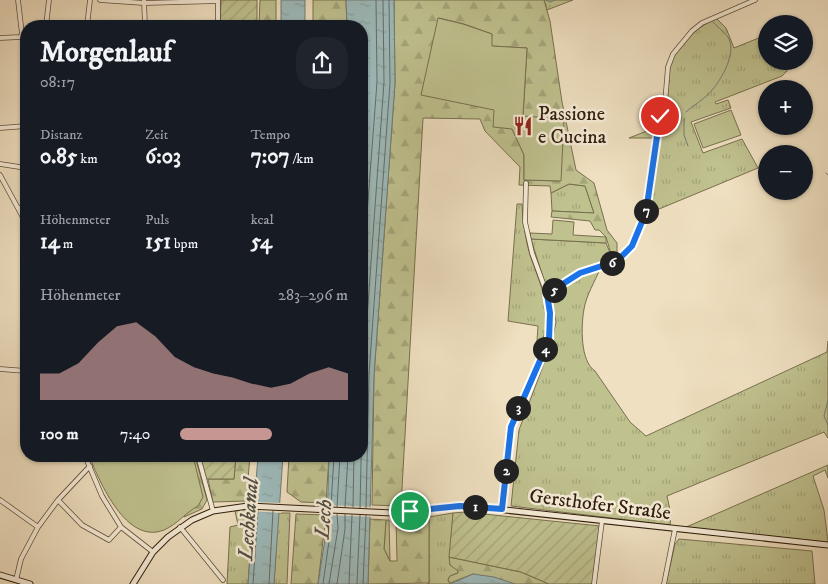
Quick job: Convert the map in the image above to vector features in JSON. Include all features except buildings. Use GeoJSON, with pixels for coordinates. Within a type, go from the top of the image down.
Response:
{"type":"FeatureCollection","features":[{"type":"Feature","properties":{"kind":"main road","name":"Gersthofer Straße"},"geometry":{"type":"LineString","coordinates":[[133,584],[154,552],[180,527],[213,511],[248,506],[386,512],[460,506],[828,545]]}},
{"type":"Feature","properties":{"kind":"main road"},"geometry":{"type":"LineString","coordinates":[[0,575],[30,584]]}},
{"type":"Feature","properties":{"kind":"street"},"geometry":{"type":"LineString","coordinates":[[18,0],[20,20]]}},
{"type":"Feature","properties":{"kind":"street"},"geometry":{"type":"LineString","coordinates":[[47,20],[50,0]]}},
{"type":"Feature","properties":{"kind":"street"},"geometry":{"type":"LineString","coordinates":[[88,20],[90,0]]}},
{"type":"Feature","properties":{"kind":"street"},"geometry":{"type":"LineString","coordinates":[[100,0],[218,1],[218,20]]}},
{"type":"Feature","properties":{"kind":"street"},"geometry":{"type":"LineString","coordinates":[[547,294],[580,273],[617,261],[632,246],[646,212],[658,130],[666,97],[668,67],[673,54],[692,30],[702,23],[755,0]]}},
{"type":"Feature","properties":{"kind":"street"},"geometry":{"type":"LineString","coordinates":[[144,1],[144,20]]}},
{"type":"Feature","properties":{"kind":"street"},"geometry":{"type":"LineString","coordinates":[[0,38],[20,37]]}},
{"type":"Feature","properties":{"kind":"street"},"geometry":{"type":"LineString","coordinates":[[0,128],[20,126]]}},
{"type":"Feature","properties":{"kind":"street"},"geometry":{"type":"LineString","coordinates":[[0,164],[20,167]]}},
{"type":"Feature","properties":{"kind":"street"},"geometry":{"type":"LineString","coordinates":[[0,175],[19,208]]}},
{"type":"Feature","properties":{"kind":"street"},"geometry":{"type":"LineString","coordinates":[[502,509],[511,427],[549,340],[550,313],[547,294],[532,253],[525,222],[526,183]]}},
{"type":"Feature","properties":{"kind":"street"},"geometry":{"type":"LineString","coordinates":[[0,369],[20,371]]}},
{"type":"Feature","properties":{"kind":"street"},"geometry":{"type":"LineString","coordinates":[[88,462],[102,496],[121,527],[154,552]]}},
{"type":"Feature","properties":{"kind":"street"},"geometry":{"type":"LineString","coordinates":[[200,462],[213,511]]}},
{"type":"Feature","properties":{"kind":"street"},"geometry":{"type":"LineString","coordinates":[[16,580],[21,559],[38,527],[58,500],[90,466]]}},
{"type":"Feature","properties":{"kind":"street"},"geometry":{"type":"LineString","coordinates":[[0,500],[38,527]]}},
{"type":"Feature","properties":{"kind":"street"},"geometry":{"type":"LineString","coordinates":[[58,500],[82,525],[109,540],[121,527]]}},
{"type":"Feature","properties":{"kind":"street"},"geometry":{"type":"LineString","coordinates":[[594,584],[602,521]]}},
{"type":"Feature","properties":{"kind":"street"},"geometry":{"type":"LineString","coordinates":[[180,527],[223,580]]}},
{"type":"Feature","properties":{"kind":"street"},"geometry":{"type":"LineString","coordinates":[[664,584],[675,529]]}},
{"type":"Feature","properties":{"kind":"green space"},"geometry":{"type":"Polygon","coordinates":[[[221,0],[257,0],[257,20],[220,20],[221,0]]]}},
{"type":"Feature","properties":{"kind":"green space"},"geometry":{"type":"Polygon","coordinates":[[[260,0],[276,0],[276,20],[259,20],[260,0]]]}},
{"type":"Feature","properties":{"kind":"green space"},"geometry":{"type":"Polygon","coordinates":[[[313,0],[346,0],[347,20],[313,20],[313,0]]]}},
{"type":"Feature","properties":{"kind":"green space"},"geometry":{"type":"Polygon","coordinates":[[[394,0],[544,0],[550,21],[562,102],[576,170],[594,183],[607,230],[617,243],[617,259],[613,260],[606,237],[599,230],[595,230],[590,221],[551,217],[552,211],[594,213],[585,186],[569,184],[551,193],[550,186],[519,185],[520,167],[485,131],[480,119],[423,118],[401,506],[372,505],[374,375],[395,83],[394,0]],[[439,18],[494,110],[512,129],[524,155],[524,180],[560,181],[523,117],[527,48],[491,46],[492,34],[439,18]]]}},
{"type":"Feature","properties":{"kind":"green space"},"geometry":{"type":"Polygon","coordinates":[[[544,0],[573,0],[547,10],[544,0]]]}},
{"type":"Feature","properties":{"kind":"green space"},"geometry":{"type":"Polygon","coordinates":[[[438,18],[492,34],[492,46],[527,48],[523,116],[564,119],[561,181],[524,180],[524,155],[512,129],[493,127],[494,110],[421,95],[438,18]]]}},
{"type":"Feature","properties":{"kind":"green space"},"geometry":{"type":"Polygon","coordinates":[[[716,18],[726,28],[734,48],[758,38],[758,70],[787,71],[782,76],[772,80],[758,80],[758,85],[715,102],[716,104],[728,100],[731,108],[691,122],[703,153],[742,139],[758,168],[647,214],[659,132],[669,123],[678,119],[677,116],[661,124],[668,90],[669,67],[674,55],[694,31],[716,18]]]}},
{"type":"Feature","properties":{"kind":"green space"},"geometry":{"type":"Polygon","coordinates":[[[731,110],[741,135],[703,148],[694,124],[731,110]]]}},
{"type":"Feature","properties":{"kind":"green space"},"geometry":{"type":"Polygon","coordinates":[[[657,127],[653,138],[629,138],[657,127]]]}},
{"type":"Feature","properties":{"kind":"green space"},"geometry":{"type":"Polygon","coordinates":[[[569,184],[585,186],[594,213],[552,211],[551,193],[569,184]]]}},
{"type":"Feature","properties":{"kind":"green space"},"geometry":{"type":"Polygon","coordinates":[[[517,204],[522,204],[528,249],[546,305],[546,328],[536,355],[538,326],[508,321],[517,204]]]}},
{"type":"Feature","properties":{"kind":"green space"},"geometry":{"type":"Polygon","coordinates":[[[553,220],[574,222],[573,235],[606,237],[606,243],[531,239],[530,233],[552,234],[553,220]]]}},
{"type":"Feature","properties":{"kind":"green space"},"geometry":{"type":"Polygon","coordinates":[[[531,239],[606,243],[613,260],[580,271],[547,290],[531,239]]]}},
{"type":"Feature","properties":{"kind":"green space"},"geometry":{"type":"Polygon","coordinates":[[[600,269],[584,309],[582,333],[584,351],[590,366],[630,422],[646,436],[827,352],[828,341],[828,438],[824,432],[667,496],[671,515],[670,525],[511,506],[519,430],[552,342],[556,322],[551,297],[581,276],[600,269]]]}},
{"type":"Feature","properties":{"kind":"green space"},"geometry":{"type":"Polygon","coordinates":[[[92,462],[194,462],[203,497],[198,506],[174,525],[164,530],[150,532],[138,528],[126,520],[116,508],[100,481],[92,462]]]}},
{"type":"Feature","properties":{"kind":"green space"},"geometry":{"type":"Polygon","coordinates":[[[189,462],[197,462],[207,500],[202,509],[184,517],[189,462]]]}},
{"type":"Feature","properties":{"kind":"green space"},"geometry":{"type":"Polygon","coordinates":[[[201,462],[235,462],[234,479],[206,479],[201,462]]]}},
{"type":"Feature","properties":{"kind":"green space"},"geometry":{"type":"Polygon","coordinates":[[[235,462],[249,462],[246,501],[213,502],[208,479],[234,479],[235,462]]]}},
{"type":"Feature","properties":{"kind":"green space"},"geometry":{"type":"Polygon","coordinates":[[[289,462],[329,462],[326,503],[301,502],[287,492],[289,462]]]}},
{"type":"Feature","properties":{"kind":"green space"},"geometry":{"type":"Polygon","coordinates":[[[828,465],[828,478],[825,470],[813,476],[824,510],[828,542],[684,528],[828,465]]]}},
{"type":"Feature","properties":{"kind":"green space"},"geometry":{"type":"Polygon","coordinates":[[[246,509],[253,511],[248,584],[227,584],[230,527],[238,525],[235,511],[246,509]]]}},
{"type":"Feature","properties":{"kind":"green space"},"geometry":{"type":"Polygon","coordinates":[[[464,512],[600,526],[593,584],[549,584],[521,572],[449,557],[453,513],[464,512]]]}},
{"type":"Feature","properties":{"kind":"green space"},"geometry":{"type":"Polygon","coordinates":[[[278,513],[290,513],[287,584],[274,584],[278,513]]]}},
{"type":"Feature","properties":{"kind":"green space"},"geometry":{"type":"Polygon","coordinates":[[[453,513],[450,565],[458,570],[458,573],[450,576],[448,580],[450,584],[427,584],[429,583],[429,517],[453,513]]]}},
{"type":"Feature","properties":{"kind":"green space"},"geometry":{"type":"Polygon","coordinates":[[[296,514],[326,515],[318,584],[291,584],[296,514]]]}},
{"type":"Feature","properties":{"kind":"green space"},"geometry":{"type":"Polygon","coordinates":[[[429,517],[429,583],[368,584],[370,519],[386,520],[384,549],[390,561],[397,561],[396,519],[429,517]]]}},
{"type":"Feature","properties":{"kind":"green space"},"geometry":{"type":"Polygon","coordinates":[[[386,520],[389,520],[390,561],[384,549],[386,520]]]}},
{"type":"Feature","properties":{"kind":"green space"},"geometry":{"type":"Polygon","coordinates":[[[679,539],[812,551],[815,584],[666,584],[675,544],[679,539]]]}},
{"type":"Feature","properties":{"kind":"green space"},"geometry":{"type":"Polygon","coordinates":[[[449,557],[521,572],[549,584],[515,584],[473,574],[450,583],[448,580],[450,576],[458,573],[458,571],[450,565],[449,557]]]}},
{"type":"Feature","properties":{"kind":"water"},"geometry":{"type":"Polygon","coordinates":[[[281,0],[305,0],[305,20],[281,20],[281,0]]]}},
{"type":"Feature","properties":{"kind":"water"},"geometry":{"type":"Polygon","coordinates":[[[346,0],[394,0],[395,83],[374,375],[368,584],[318,584],[327,526],[329,462],[368,462],[368,20],[347,20],[346,0]]]}},
{"type":"Feature","properties":{"kind":"water"},"geometry":{"type":"Polygon","coordinates":[[[258,462],[283,462],[274,584],[248,584],[258,462]]]}},
{"type":"Feature","properties":{"kind":"water"},"geometry":{"type":"Polygon","coordinates":[[[473,574],[494,577],[515,584],[450,584],[473,574]]]}},
{"type":"Feature","properties":{"kind":"pier"},"geometry":{"type":"Polygon","coordinates":[[[252,502],[282,503],[281,513],[251,511],[252,502]]]}},
{"type":"Feature","properties":{"kind":"pier"},"geometry":{"type":"Polygon","coordinates":[[[323,505],[374,507],[373,517],[324,515],[323,505]]]}},
{"type":"Feature","properties":{"kind":"waterway"},"geometry":{"type":"LineString","coordinates":[[546,0],[550,2],[555,0]]}},
{"type":"Feature","properties":{"kind":"waterway"},"geometry":{"type":"LineString","coordinates":[[686,112],[713,89],[727,66],[731,45],[726,35],[713,22]]}},
{"type":"Feature","properties":{"kind":"waterway"},"geometry":{"type":"LineString","coordinates":[[684,119],[684,135],[688,146]]}},
{"type":"Feature","properties":{"kind":"waterway"},"geometry":{"type":"LineString","coordinates":[[828,400],[824,416],[828,425]]}},
{"type":"Feature","properties":{"kind":"place","name":"Passione e Cucina"},"geometry":{"type":"Point","coordinates":[523,126]}},
{"type":"Feature","properties":{"kind":"route"},"geometry":{"type":"LineString","coordinates":[[410,511],[460,506],[502,509],[507,447],[511,427],[549,340],[550,313],[547,294],[580,273],[617,261],[632,246],[646,212],[660,116]]}},
{"type":"Feature","properties":{"kind":"water label","name":"Lechkanal"},"geometry":{"type":"Point","coordinates":[249,519]}},
{"type":"Feature","properties":{"kind":"water label","name":"Lech"},"geometry":{"type":"Point","coordinates":[324,519]}}]}
